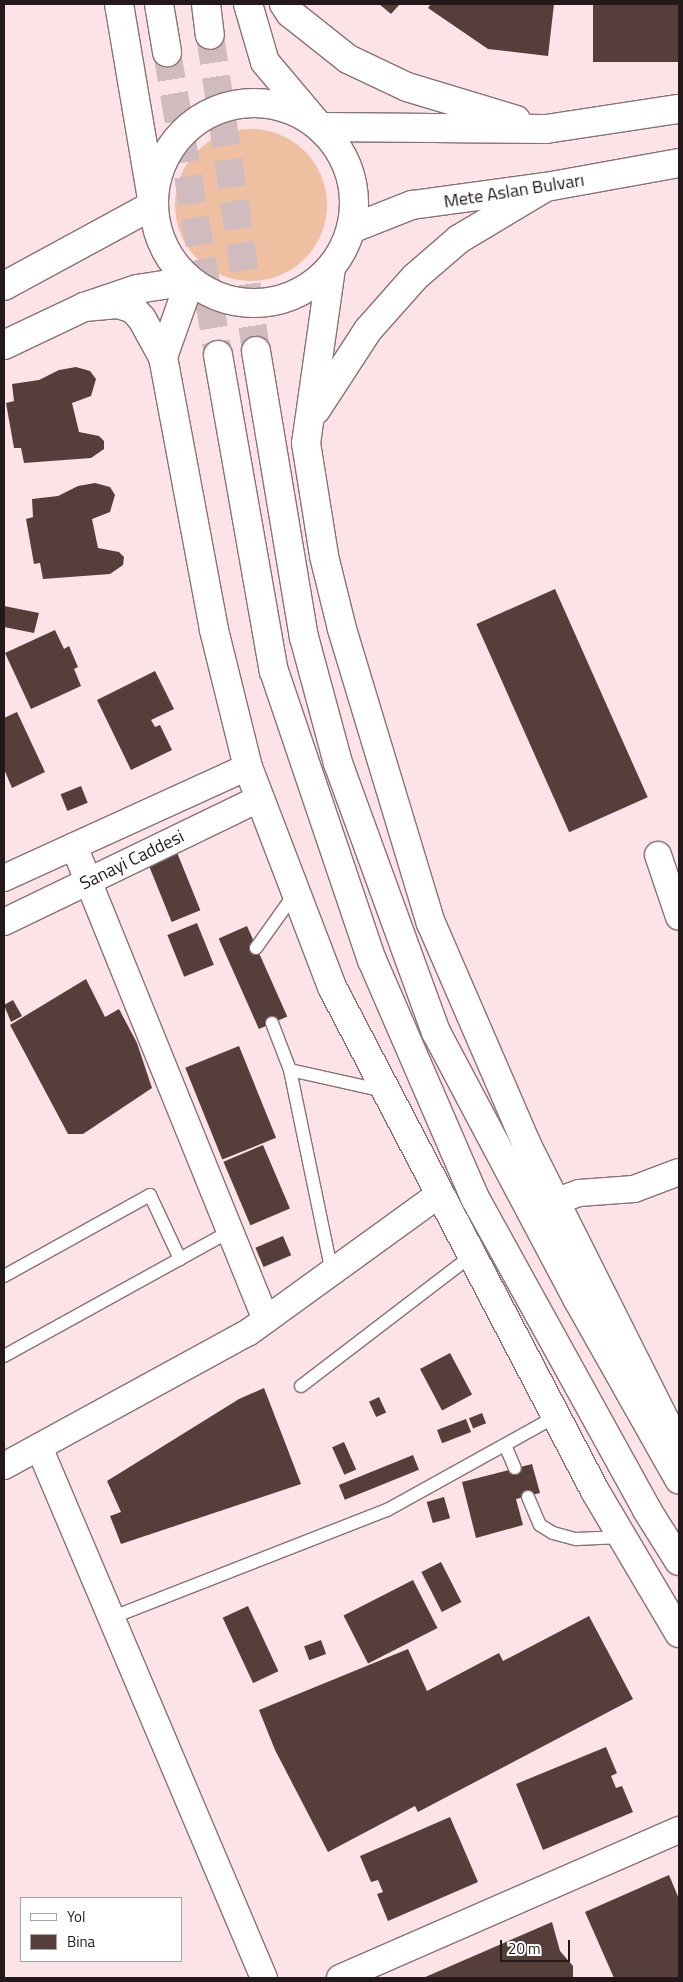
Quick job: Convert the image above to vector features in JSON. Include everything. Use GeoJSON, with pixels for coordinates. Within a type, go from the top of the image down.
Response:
{"type":"FeatureCollection","features":[{"type":"Feature","properties":{"kind":"main road"},"geometry":{"type":"LineString","coordinates":[[119,4],[158,234],[170,260],[190,281],[212,295],[228,300],[263,304],[288,298],[312,286],[331,268]]}},
{"type":"Feature","properties":{"kind":"main road"},"geometry":{"type":"LineString","coordinates":[[159,4],[166,52]]}},
{"type":"Feature","properties":{"kind":"main road"},"geometry":{"type":"LineString","coordinates":[[206,4],[210,35]]}},
{"type":"Feature","properties":{"kind":"main road"},"geometry":{"type":"LineString","coordinates":[[248,4],[265,62],[339,150],[353,184],[351,229],[331,268],[306,442],[324,556],[342,629],[431,922],[527,1144],[679,1448]]}},
{"type":"Feature","properties":{"kind":"main road"},"geometry":{"type":"LineString","coordinates":[[284,4],[290,14],[348,59],[407,87],[546,129]]}},
{"type":"Feature","properties":{"kind":"main road"},"geometry":{"type":"LineString","coordinates":[[153,206],[158,172],[173,143],[197,120],[227,106],[260,102],[292,110],[320,127],[546,129],[679,109]]}},
{"type":"Feature","properties":{"kind":"main road","name":"Mete Aslan Bulvarı"},"geometry":{"type":"LineString","coordinates":[[351,229],[412,206],[546,187],[679,163]]}},
{"type":"Feature","properties":{"kind":"main road"},"geometry":{"type":"LineString","coordinates":[[306,442],[316,408],[340,369],[368,330],[416,277],[459,239],[546,187]]}},
{"type":"Feature","properties":{"kind":"main road"},"geometry":{"type":"LineString","coordinates":[[4,286],[153,206]]}},
{"type":"Feature","properties":{"kind":"main road"},"geometry":{"type":"LineString","coordinates":[[4,345],[84,307],[137,289],[190,281]]}},
{"type":"Feature","properties":{"kind":"main road"},"geometry":{"type":"LineString","coordinates":[[163,357],[190,281]]}},
{"type":"Feature","properties":{"kind":"main road"},"geometry":{"type":"LineString","coordinates":[[84,307],[118,304],[133,309],[142,319],[163,357],[214,630],[248,767],[332,987],[438,1195],[555,1417],[622,1537],[679,1633]]}},
{"type":"Feature","properties":{"kind":"main road"},"geometry":{"type":"LineString","coordinates":[[256,351],[304,637],[338,763],[436,1032],[578,1300],[679,1479]]}},
{"type":"Feature","properties":{"kind":"main road"},"geometry":{"type":"LineString","coordinates":[[218,355],[274,671],[372,960],[476,1198],[642,1502],[679,1561]]}},
{"type":"Feature","properties":{"kind":"street","name":"Sanayi Caddesi"},"geometry":{"type":"LineString","coordinates":[[4,878],[248,767]]}},
{"type":"Feature","properties":{"kind":"street","name":"Sanayi Caddesi"},"geometry":{"type":"LineString","coordinates":[[4,922],[261,798]]}},
{"type":"Feature","properties":{"kind":"street"},"geometry":{"type":"LineString","coordinates":[[74,846],[266,1320]]}},
{"type":"Feature","properties":{"kind":"street"},"geometry":{"type":"LineString","coordinates":[[658,855],[679,917]]}},
{"type":"Feature","properties":{"kind":"street"},"geometry":{"type":"LineString","coordinates":[[557,1201],[580,1193],[634,1189],[679,1172]]}},
{"type":"Feature","properties":{"kind":"street"},"geometry":{"type":"LineString","coordinates":[[4,1466],[266,1320],[438,1195]]}},
{"type":"Feature","properties":{"kind":"street"},"geometry":{"type":"LineString","coordinates":[[39,1447],[264,1978]]}},
{"type":"Feature","properties":{"kind":"street"},"geometry":{"type":"LineString","coordinates":[[340,1978],[679,1830]]}},
{"type":"Feature","properties":{"kind":"lane"},"geometry":{"type":"LineString","coordinates":[[256,948],[296,892]]}},
{"type":"Feature","properties":{"kind":"lane"},"geometry":{"type":"LineString","coordinates":[[272,1023],[290,1070],[332,1273]]}},
{"type":"Feature","properties":{"kind":"lane"},"geometry":{"type":"LineString","coordinates":[[290,1070],[384,1090]]}},
{"type":"Feature","properties":{"kind":"lane"},"geometry":{"type":"LineString","coordinates":[[4,1276],[150,1195],[180,1259]]}},
{"type":"Feature","properties":{"kind":"lane"},"geometry":{"type":"LineString","coordinates":[[4,1356],[230,1231]]}},
{"type":"Feature","properties":{"kind":"lane"},"geometry":{"type":"LineString","coordinates":[[301,1386],[470,1256]]}},
{"type":"Feature","properties":{"kind":"lane"},"geometry":{"type":"LineString","coordinates":[[111,1618],[387,1510],[555,1417]]}},
{"type":"Feature","properties":{"kind":"lane"},"geometry":{"type":"LineString","coordinates":[[505,1445],[515,1468]]}},
{"type":"Feature","properties":{"kind":"lane"},"geometry":{"type":"LineString","coordinates":[[528,1496],[540,1525],[553,1533],[576,1539],[622,1537]]}},
{"type":"Feature","properties":{"kind":"shaded area"},"geometry":{"type":"Polygon","coordinates":[[[251,129],[266,130],[280,135],[305,151],[321,176],[326,190],[326,220],[321,234],[305,259],[280,275],[266,280],[251,281],[236,280],[222,275],[197,259],[181,234],[176,220],[175,205],[176,190],[181,176],[197,151],[222,135],[236,130],[251,129]]]}},
{"type":"Feature","properties":{"kind":"building"},"geometry":{"type":"Polygon","coordinates":[[[379,4],[400,4],[391,14],[379,4]]]}},
{"type":"Feature","properties":{"kind":"building"},"geometry":{"type":"Polygon","coordinates":[[[431,4],[554,4],[548,56],[488,49],[428,8],[431,4]]]}},
{"type":"Feature","properties":{"kind":"building"},"geometry":{"type":"Polygon","coordinates":[[[593,4],[679,4],[679,62],[593,62],[593,4]]]}},
{"type":"Feature","properties":{"kind":"building"},"geometry":{"type":"Polygon","coordinates":[[[76,367],[90,371],[96,379],[91,396],[72,403],[79,432],[99,436],[104,441],[104,449],[91,458],[24,463],[21,448],[14,448],[6,403],[14,401],[12,384],[39,380],[59,370],[76,367]]]}},
{"type":"Feature","properties":{"kind":"building"},"geometry":{"type":"Polygon","coordinates":[[[95,483],[110,487],[115,495],[110,512],[92,519],[98,548],[119,552],[124,557],[123,565],[110,574],[43,579],[40,563],[34,564],[26,519],[33,517],[32,499],[58,496],[78,486],[95,483]]]}},
{"type":"Feature","properties":{"kind":"building"},"geometry":{"type":"Polygon","coordinates":[[[555,589],[648,797],[569,832],[476,624],[555,589]]]}},
{"type":"Feature","properties":{"kind":"building"},"geometry":{"type":"Polygon","coordinates":[[[4,606],[39,613],[34,633],[4,627],[4,606]]]}},
{"type":"Feature","properties":{"kind":"building"},"geometry":{"type":"Polygon","coordinates":[[[55,630],[64,649],[69,646],[78,667],[74,669],[81,686],[31,709],[5,653],[55,630]]]}},
{"type":"Feature","properties":{"kind":"building"},"geometry":{"type":"Polygon","coordinates":[[[155,671],[174,709],[151,720],[155,727],[160,725],[172,750],[131,770],[97,700],[155,671]]]}},
{"type":"Feature","properties":{"kind":"building"},"geometry":{"type":"Polygon","coordinates":[[[17,712],[45,772],[12,788],[4,769],[4,718],[17,712]]]}},
{"type":"Feature","properties":{"kind":"building"},"geometry":{"type":"Polygon","coordinates":[[[81,786],[88,803],[67,811],[61,794],[81,786]]]}},
{"type":"Feature","properties":{"kind":"building"},"geometry":{"type":"Polygon","coordinates":[[[176,850],[200,910],[172,922],[147,862],[176,850]]]}},
{"type":"Feature","properties":{"kind":"building"},"geometry":{"type":"Polygon","coordinates":[[[197,923],[214,965],[184,977],[167,935],[197,923]]]}},
{"type":"Feature","properties":{"kind":"building"},"geometry":{"type":"Polygon","coordinates":[[[247,926],[287,1016],[259,1029],[219,939],[247,926]]]}},
{"type":"Feature","properties":{"kind":"building"},"geometry":{"type":"Polygon","coordinates":[[[86,979],[105,1017],[119,1009],[137,1043],[152,1088],[83,1134],[68,1134],[10,1025],[86,979]]]}},
{"type":"Feature","properties":{"kind":"building"},"geometry":{"type":"Polygon","coordinates":[[[13,1000],[22,1016],[11,1022],[4,1005],[13,1000]]]}},
{"type":"Feature","properties":{"kind":"building"},"geometry":{"type":"Polygon","coordinates":[[[239,1046],[276,1138],[222,1160],[185,1068],[239,1046]]]}},
{"type":"Feature","properties":{"kind":"building"},"geometry":{"type":"Polygon","coordinates":[[[263,1145],[290,1209],[250,1225],[223,1162],[263,1145]]]}},
{"type":"Feature","properties":{"kind":"building"},"geometry":{"type":"Polygon","coordinates":[[[283,1236],[291,1255],[264,1267],[255,1248],[283,1236]]]}},
{"type":"Feature","properties":{"kind":"building"},"geometry":{"type":"Polygon","coordinates":[[[450,1353],[472,1394],[442,1410],[420,1369],[450,1353]]]}},
{"type":"Feature","properties":{"kind":"building"},"geometry":{"type":"Polygon","coordinates":[[[264,1388],[301,1484],[121,1544],[110,1516],[121,1512],[107,1481],[239,1399],[264,1388]]]}},
{"type":"Feature","properties":{"kind":"building"},"geometry":{"type":"Polygon","coordinates":[[[379,1397],[386,1412],[376,1417],[369,1402],[379,1397]]]}},
{"type":"Feature","properties":{"kind":"building"},"geometry":{"type":"Polygon","coordinates":[[[482,1413],[486,1423],[473,1428],[469,1418],[482,1413]]]}},
{"type":"Feature","properties":{"kind":"building"},"geometry":{"type":"Polygon","coordinates":[[[466,1419],[471,1432],[442,1443],[437,1430],[466,1419]]]}},
{"type":"Feature","properties":{"kind":"building"},"geometry":{"type":"Polygon","coordinates":[[[344,1442],[356,1469],[344,1475],[332,1447],[344,1442]]]}},
{"type":"Feature","properties":{"kind":"building"},"geometry":{"type":"Polygon","coordinates":[[[413,1455],[419,1470],[345,1500],[339,1485],[413,1455]]]}},
{"type":"Feature","properties":{"kind":"building"},"geometry":{"type":"Polygon","coordinates":[[[532,1464],[540,1493],[516,1499],[523,1525],[476,1538],[462,1482],[532,1464]]]}},
{"type":"Feature","properties":{"kind":"building"},"geometry":{"type":"Polygon","coordinates":[[[444,1497],[450,1518],[433,1523],[427,1502],[444,1497]]]}},
{"type":"Feature","properties":{"kind":"building"},"geometry":{"type":"Polygon","coordinates":[[[441,1562],[461,1602],[442,1612],[421,1572],[441,1562]]]}},
{"type":"Feature","properties":{"kind":"building"},"geometry":{"type":"Polygon","coordinates":[[[413,1580],[438,1628],[368,1664],[344,1615],[413,1580]]]}},
{"type":"Feature","properties":{"kind":"building"},"geometry":{"type":"Polygon","coordinates":[[[248,1606],[278,1671],[253,1683],[223,1618],[248,1606]]]}},
{"type":"Feature","properties":{"kind":"building"},"geometry":{"type":"Polygon","coordinates":[[[589,1616],[633,1699],[418,1812],[415,1806],[328,1852],[275,1750],[259,1710],[408,1649],[427,1691],[499,1653],[503,1661],[589,1616]]]}},
{"type":"Feature","properties":{"kind":"building"},"geometry":{"type":"Polygon","coordinates":[[[321,1640],[326,1654],[309,1660],[304,1646],[321,1640]]]}},
{"type":"Feature","properties":{"kind":"building"},"geometry":{"type":"Polygon","coordinates":[[[606,1747],[617,1773],[611,1776],[616,1788],[622,1786],[633,1812],[543,1850],[516,1784],[606,1747]]]}},
{"type":"Feature","properties":{"kind":"building"},"geometry":{"type":"Polygon","coordinates":[[[450,1817],[478,1882],[388,1921],[377,1894],[383,1892],[378,1880],[371,1882],[360,1856],[450,1817]]]}},
{"type":"Feature","properties":{"kind":"building"},"geometry":{"type":"Polygon","coordinates":[[[669,1875],[679,1899],[679,1978],[614,1978],[585,1912],[669,1875]]]}},
{"type":"Feature","properties":{"kind":"building"},"geometry":{"type":"Polygon","coordinates":[[[552,1922],[560,1951],[573,1966],[573,1978],[423,1978],[552,1922]]]}},
{"type":"Feature","properties":{"kind":"tunnel"},"geometry":{"type":"LineString","coordinates":[[210,35],[256,351]]}},
{"type":"Feature","properties":{"kind":"tunnel"},"geometry":{"type":"LineString","coordinates":[[167,52],[218,355]]}}]}
